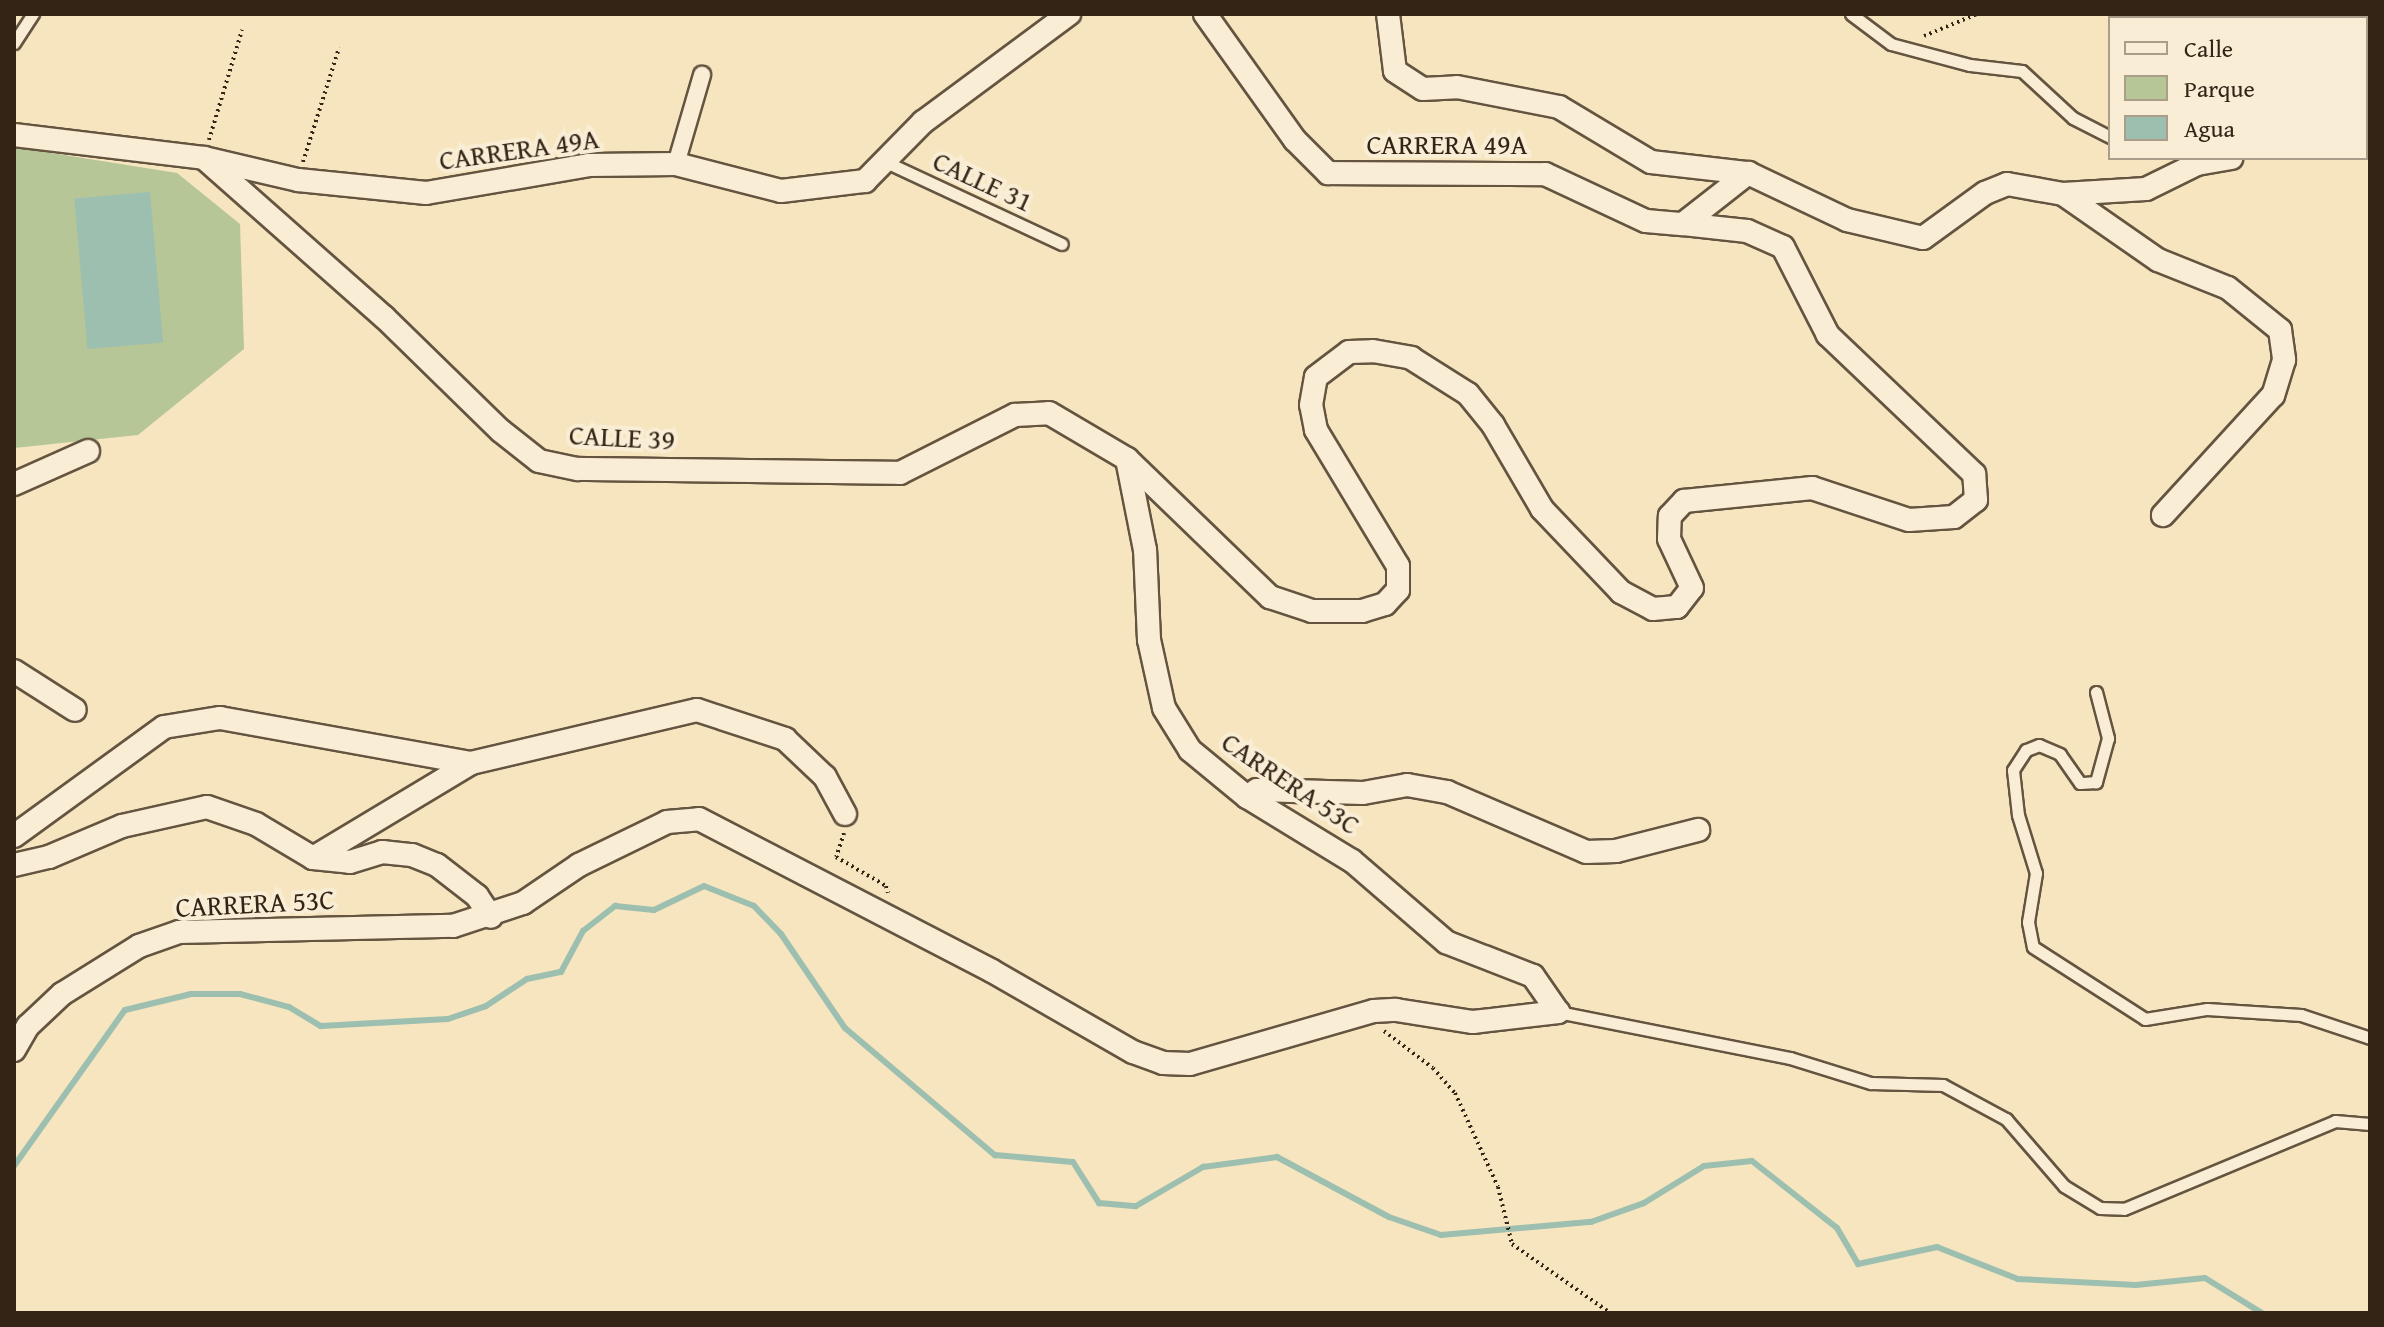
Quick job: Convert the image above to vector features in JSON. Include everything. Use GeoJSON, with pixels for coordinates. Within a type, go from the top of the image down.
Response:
{"type":"FeatureCollection","features":[{"type":"Feature","properties":{"kind":"street","name":"CARRERA 49A"},"geometry":{"type":"LineString","coordinates":[[14,135],[204,158],[298,180],[426,193],[589,165],[676,164],[781,191],[865,181],[923,122],[1069,14]]}},
{"type":"Feature","properties":{"kind":"street","name":"CARRERA 49A"},"geometry":{"type":"LineString","coordinates":[[1205,14],[1295,140],[1328,173],[1545,174],[1646,221],[1683,224]]}},
{"type":"Feature","properties":{"kind":"street"},"geometry":{"type":"LineString","coordinates":[[1388,14],[1395,71],[1423,89],[1457,87],[1559,107],[1651,162],[1748,173],[1847,220],[1923,238],[1985,193],[2007,184],[2063,194],[2146,189],[2197,164],[2220,160]]}},
{"type":"Feature","properties":{"kind":"street"},"geometry":{"type":"LineString","coordinates":[[676,164],[702,75]]}},
{"type":"Feature","properties":{"kind":"street","name":"CALLE 39"},"geometry":{"type":"LineString","coordinates":[[204,158],[539,461],[578,469],[900,473],[1015,415],[1049,413],[1127,459],[1270,597],[1312,611],[1362,611],[1385,604],[1398,590],[1398,566],[1316,430],[1311,405],[1316,377],[1349,352],[1411,358],[1468,394],[1493,425],[1542,509],[1621,592],[1653,609],[1677,607],[1692,588],[1669,539],[1670,516],[1684,501],[1812,488],[1909,520],[1954,517],[1976,500],[1974,474],[1828,335],[1783,247],[1747,231],[1683,224]]}},
{"type":"Feature","properties":{"kind":"street"},"geometry":{"type":"LineString","coordinates":[[1683,224],[1748,173]]}},
{"type":"Feature","properties":{"kind":"street"},"geometry":{"type":"LineString","coordinates":[[2063,194],[2158,260],[2228,288],[2280,330],[2284,360],[2273,395],[2163,515]]}},
{"type":"Feature","properties":{"kind":"street"},"geometry":{"type":"LineString","coordinates":[[14,484],[88,451]]}},
{"type":"Feature","properties":{"kind":"street","name":"CARRERA 53C"},"geometry":{"type":"LineString","coordinates":[[1127,459],[1145,550],[1149,640],[1164,708],[1190,750],[1247,797],[1352,861],[1446,942],[1533,976],[1558,1012]]}},
{"type":"Feature","properties":{"kind":"street"},"geometry":{"type":"LineString","coordinates":[[14,671],[75,710]]}},
{"type":"Feature","properties":{"kind":"street"},"geometry":{"type":"LineString","coordinates":[[313,858],[471,763],[697,710],[785,739],[825,777],[845,814]]}},
{"type":"Feature","properties":{"kind":"street"},"geometry":{"type":"LineString","coordinates":[[14,836],[164,727],[220,718],[471,763]]}},
{"type":"Feature","properties":{"kind":"street"},"geometry":{"type":"LineString","coordinates":[[1247,797],[1257,790],[1363,793],[1407,785],[1447,792],[1586,852],[1616,851],[1698,830]]}},
{"type":"Feature","properties":{"kind":"street"},"geometry":{"type":"LineString","coordinates":[[14,865],[49,857],[122,826],[207,807],[256,824],[313,858],[350,862],[382,852],[412,855],[437,865],[467,888],[491,917]]}},
{"type":"Feature","properties":{"kind":"street","name":"CARRERA 53C"},"geometry":{"type":"LineString","coordinates":[[14,1050],[28,1026],[62,994],[139,946],[179,932],[453,926],[491,917],[579,865],[667,822],[699,819],[896,920],[1133,1052],[1163,1063],[1190,1064],[1374,1011]]}},
{"type":"Feature","properties":{"kind":"street"},"geometry":{"type":"LineString","coordinates":[[1374,1011],[1473,1022],[1558,1012]]}},
{"type":"Feature","properties":{"kind":"lane"},"geometry":{"type":"LineString","coordinates":[[14,43],[33,14]]}},
{"type":"Feature","properties":{"kind":"lane"},"geometry":{"type":"LineString","coordinates":[[1851,14],[1891,44],[1970,65],[2022,71],[2073,118],[2108,136]]}},
{"type":"Feature","properties":{"kind":"lane","name":"CALLE 31"},"geometry":{"type":"LineString","coordinates":[[884,161],[1062,244]]}},
{"type":"Feature","properties":{"kind":"lane"},"geometry":{"type":"LineString","coordinates":[[2096,692],[2108,738],[2096,782],[2080,783],[2060,754],[2039,745],[2026,750],[2013,770],[2018,815],[2036,873],[2028,922],[2033,947],[2145,1019],[2207,1009],[2301,1015],[2370,1038]]}},
{"type":"Feature","properties":{"kind":"lane"},"geometry":{"type":"LineString","coordinates":[[1558,1012],[1790,1058],[1871,1083],[1943,1085],[2006,1119],[2064,1186],[2100,1208],[2124,1209],[2335,1121],[2370,1124]]}},
{"type":"Feature","properties":{"kind":"path"},"geometry":{"type":"LineString","coordinates":[[1891,44],[1939,33],[1977,14]]}},
{"type":"Feature","properties":{"kind":"path"},"geometry":{"type":"LineString","coordinates":[[204,158],[242,30]]}},
{"type":"Feature","properties":{"kind":"path"},"geometry":{"type":"LineString","coordinates":[[298,180],[339,48]]}},
{"type":"Feature","properties":{"kind":"path"},"geometry":{"type":"LineString","coordinates":[[845,814],[836,857],[886,886],[896,920]]}},
{"type":"Feature","properties":{"kind":"path"},"geometry":{"type":"LineString","coordinates":[[1374,1011],[1382,1030],[1433,1068],[1455,1093],[1498,1187],[1512,1244],[1610,1313]]}},
{"type":"Feature","properties":{"kind":"green space"},"geometry":{"type":"Polygon","coordinates":[[[14,147],[177,173],[240,224],[244,349],[138,435],[14,448],[14,147]]]}},
{"type":"Feature","properties":{"kind":"water"},"geometry":{"type":"Polygon","coordinates":[[[150,192],[163,342],[87,349],[74,199],[150,192]]]}},
{"type":"Feature","properties":{"kind":"waterway"},"geometry":{"type":"LineString","coordinates":[[14,1166],[125,1010],[191,994],[240,994],[289,1007],[321,1026],[448,1019],[486,1006],[527,979],[561,972],[583,931],[615,906],[654,910],[704,886],[754,906],[781,934],[845,1028],[995,1155],[1073,1162],[1099,1203],[1136,1206],[1203,1167],[1277,1157],[1389,1217],[1441,1235],[1591,1222],[1644,1203],[1704,1166],[1752,1161],[1837,1228],[1858,1264],[1937,1247],[2018,1279],[2136,1285],[2205,1278],[2262,1313]]}}]}
